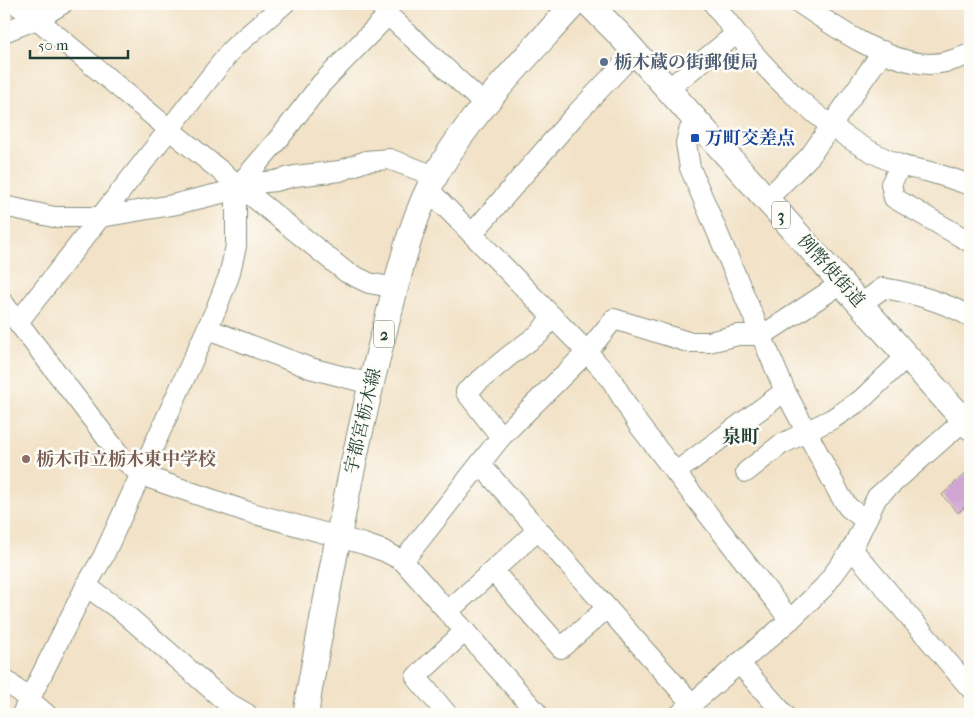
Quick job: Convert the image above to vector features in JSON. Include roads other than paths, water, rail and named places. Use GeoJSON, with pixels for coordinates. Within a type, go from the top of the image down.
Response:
{"type":"FeatureCollection","features":[{"type":"Feature","properties":{"kind":"main road","name":"宇都宮栃木線"},"geometry":{"type":"LineString","coordinates":[[306,714],[338,536],[371,384],[417,216],[432,183],[459,138],[485,105],[574,4]]}},
{"type":"Feature","properties":{"kind":"main road","name":"例幣使街道"},"geometry":{"type":"LineString","coordinates":[[589,4],[635,52],[907,356],[968,421]]}},
{"type":"Feature","properties":{"kind":"street"},"geometry":{"type":"LineString","coordinates":[[16,4],[38,19],[170,130],[346,272],[369,283],[396,288]]}},
{"type":"Feature","properties":{"kind":"street"},"geometry":{"type":"LineString","coordinates":[[4,32],[38,19],[62,4]]}},
{"type":"Feature","properties":{"kind":"street"},"geometry":{"type":"LineString","coordinates":[[18,322],[233,48],[284,4]]}},
{"type":"Feature","properties":{"kind":"street"},"geometry":{"type":"LineString","coordinates":[[714,4],[736,34],[802,103],[832,126],[862,145],[901,165],[970,185]]}},
{"type":"Feature","properties":{"kind":"street"},"geometry":{"type":"LineString","coordinates":[[801,4],[859,40],[883,51],[916,62],[931,64],[950,61],[970,54]]}},
{"type":"Feature","properties":{"kind":"street"},"geometry":{"type":"LineString","coordinates":[[4,206],[54,217],[100,217],[172,205],[230,191],[239,184],[281,136],[321,84],[383,10],[485,105]]}},
{"type":"Feature","properties":{"kind":"street"},"geometry":{"type":"LineString","coordinates":[[668,89],[736,34]]}},
{"type":"Feature","properties":{"kind":"street"},"geometry":{"type":"LineString","coordinates":[[767,200],[810,156],[883,51]]}},
{"type":"Feature","properties":{"kind":"street"},"geometry":{"type":"LineString","coordinates":[[472,234],[576,114],[635,52]]}},
{"type":"Feature","properties":{"kind":"street"},"geometry":{"type":"LineString","coordinates":[[695,121],[689,131],[686,144],[690,168],[717,234],[763,335],[785,391],[840,495],[848,507],[865,520]]}},
{"type":"Feature","properties":{"kind":"street"},"geometry":{"type":"LineString","coordinates":[[239,184],[275,181],[295,176],[340,171],[366,161],[389,159],[432,183],[472,234],[611,379],[638,424],[790,620]]}},
{"type":"Feature","properties":{"kind":"street"},"geometry":{"type":"LineString","coordinates":[[901,165],[891,184],[894,198],[970,242]]}},
{"type":"Feature","properties":{"kind":"street"},"geometry":{"type":"LineString","coordinates":[[25,707],[86,586],[103,557],[208,329],[229,276],[236,246],[236,203],[239,184]]}},
{"type":"Feature","properties":{"kind":"street"},"geometry":{"type":"LineString","coordinates":[[403,561],[501,438],[587,352],[614,319],[688,342],[709,342],[738,335],[763,335],[842,283]]}},
{"type":"Feature","properties":{"kind":"street"},"geometry":{"type":"LineString","coordinates":[[861,304],[882,288],[903,291],[950,306],[970,316]]}},
{"type":"Feature","properties":{"kind":"street"},"geometry":{"type":"LineString","coordinates":[[4,304],[122,458],[141,475],[248,512],[338,536],[384,551],[403,561],[538,714]]}},
{"type":"Feature","properties":{"kind":"street"},"geometry":{"type":"LineString","coordinates":[[501,438],[466,392],[540,333],[552,316]]}},
{"type":"Feature","properties":{"kind":"street"},"geometry":{"type":"LineString","coordinates":[[208,329],[310,368],[371,384]]}},
{"type":"Feature","properties":{"kind":"street"},"geometry":{"type":"LineString","coordinates":[[746,472],[780,445],[832,419],[861,400],[907,356]]}},
{"type":"Feature","properties":{"kind":"street"},"geometry":{"type":"LineString","coordinates":[[676,472],[785,391]]}},
{"type":"Feature","properties":{"kind":"street"},"geometry":{"type":"LineString","coordinates":[[480,464],[607,608],[686,709],[790,620],[824,587],[852,549],[877,497],[968,421]]}},
{"type":"Feature","properties":{"kind":"street"},"geometry":{"type":"LineString","coordinates":[[447,612],[538,530]]}},
{"type":"Feature","properties":{"kind":"street"},"geometry":{"type":"LineString","coordinates":[[852,549],[970,688]]}},
{"type":"Feature","properties":{"kind":"street"},"geometry":{"type":"LineString","coordinates":[[493,571],[561,648],[607,608]]}},
{"type":"Feature","properties":{"kind":"street"},"geometry":{"type":"LineString","coordinates":[[86,586],[124,613],[226,702],[247,714]]}},
{"type":"Feature","properties":{"kind":"street"},"geometry":{"type":"LineString","coordinates":[[448,714],[416,677],[465,632]]}},
{"type":"Feature","properties":{"kind":"street"},"geometry":{"type":"LineString","coordinates":[[739,662],[784,714]]}},
{"type":"Feature","properties":{"kind":"street"},"geometry":{"type":"LineString","coordinates":[[4,679],[25,707],[46,714]]}},
{"type":"Feature","properties":{"kind":"place","name":"栃木蔵の街郵便局"},"geometry":{"type":"Point","coordinates":[604,62]}},
{"type":"Feature","properties":{"kind":"place","name":"万町交差点"},"geometry":{"type":"Point","coordinates":[695,138]}},
{"type":"Feature","properties":{"kind":"place","name":"栃木市立栃木東中学校"},"geometry":{"type":"Point","coordinates":[26,459]}},
{"type":"Feature","properties":{"kind":"district","name":"泉町"},"geometry":{"type":"Point","coordinates":[741,437]}}]}
